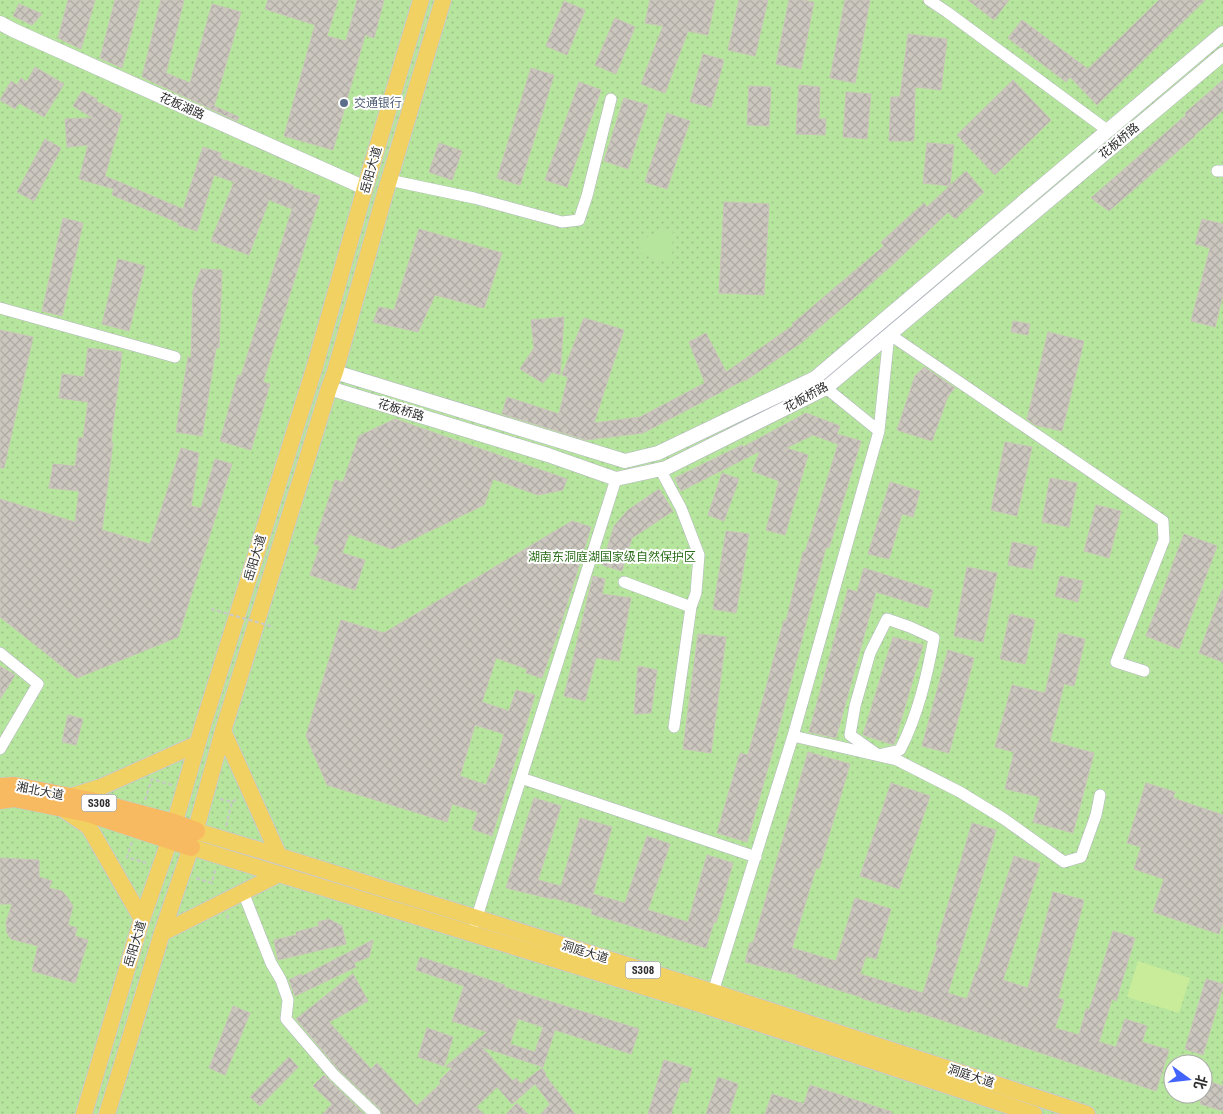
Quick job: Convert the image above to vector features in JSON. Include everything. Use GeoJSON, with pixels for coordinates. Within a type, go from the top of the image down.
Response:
{"type":"FeatureCollection","features":[{"type":"Feature","properties":{"kind":"highway","name":"湘北大道"},"geometry":{"type":"LineString","coordinates":[[0,787],[14,786],[66,803],[88,814],[172,831],[193,839]]}},
{"type":"Feature","properties":{"kind":"highway","name":"湘北大道"},"geometry":{"type":"LineString","coordinates":[[0,800],[14,798],[66,803]]}},
{"type":"Feature","properties":{"kind":"main road","name":"岳阳大道"},"geometry":{"type":"LineString","coordinates":[[84,1114],[142,919],[172,831],[197,744],[315,366],[421,0]]}},
{"type":"Feature","properties":{"kind":"main road","name":"岳阳大道"},"geometry":{"type":"LineString","coordinates":[[107,1114],[162,932],[193,839],[223,731],[335,372],[389,180],[443,0]]}},
{"type":"Feature","properties":{"kind":"main road"},"geometry":{"type":"LineString","coordinates":[[223,731],[279,856]]}},
{"type":"Feature","properties":{"kind":"main road"},"geometry":{"type":"LineString","coordinates":[[142,919],[89,827],[66,803],[197,744]]}},
{"type":"Feature","properties":{"kind":"main road","name":"洞庭大道"},"geometry":{"type":"LineString","coordinates":[[193,839],[279,856],[713,992],[1087,1114]]}},
{"type":"Feature","properties":{"kind":"main road","name":"洞庭大道"},"geometry":{"type":"LineString","coordinates":[[193,839],[279,874],[709,1007],[1034,1114]]}},
{"type":"Feature","properties":{"kind":"main road"},"geometry":{"type":"LineString","coordinates":[[162,932],[279,874]]}},
{"type":"Feature","properties":{"kind":"street"},"geometry":{"type":"LineString","coordinates":[[929,0],[1107,130]]}},
{"type":"Feature","properties":{"kind":"street","name":"花板湖路"},"geometry":{"type":"LineString","coordinates":[[0,23],[365,188]]}},
{"type":"Feature","properties":{"kind":"street","name":"花板桥路"},"geometry":{"type":"LineString","coordinates":[[335,372],[625,461],[658,453],[815,378],[1223,33]]}},
{"type":"Feature","properties":{"kind":"street","name":"花板桥路"},"geometry":{"type":"LineString","coordinates":[[329,388],[548,455],[616,480],[675,464],[826,388],[1223,54]]}},
{"type":"Feature","properties":{"kind":"street"},"geometry":{"type":"LineString","coordinates":[[389,180],[474,198],[562,222],[579,220],[611,99]]}},
{"type":"Feature","properties":{"kind":"street"},"geometry":{"type":"LineString","coordinates":[[0,308],[175,357]]}},
{"type":"Feature","properties":{"kind":"street"},"geometry":{"type":"LineString","coordinates":[[713,992],[793,736],[879,430],[889,334],[1163,521],[1164,540],[1116,662],[1144,671]]}},
{"type":"Feature","properties":{"kind":"street"},"geometry":{"type":"LineString","coordinates":[[826,388],[879,430]]}},
{"type":"Feature","properties":{"kind":"street"},"geometry":{"type":"LineString","coordinates":[[660,469],[681,508],[699,555],[696,593],[691,607],[674,727]]}},
{"type":"Feature","properties":{"kind":"street"},"geometry":{"type":"LineString","coordinates":[[472,934],[616,480]]}},
{"type":"Feature","properties":{"kind":"street"},"geometry":{"type":"LineString","coordinates":[[624,582],[691,607]]}},
{"type":"Feature","properties":{"kind":"street"},"geometry":{"type":"LineString","coordinates":[[887,619],[934,638],[928,670],[909,732],[900,750],[878,755],[850,735],[855,706],[870,653],[887,619]]}},
{"type":"Feature","properties":{"kind":"street"},"geometry":{"type":"LineString","coordinates":[[0,653],[38,684],[0,749]]}},
{"type":"Feature","properties":{"kind":"street"},"geometry":{"type":"LineString","coordinates":[[793,736],[896,760],[960,792],[1004,819],[1064,862],[1081,857],[1096,815],[1100,795]]}},
{"type":"Feature","properties":{"kind":"street"},"geometry":{"type":"LineString","coordinates":[[521,778],[756,857]]}},
{"type":"Feature","properties":{"kind":"street"},"geometry":{"type":"LineString","coordinates":[[243,892],[288,1000],[286,1019],[334,1075],[375,1114]]}},
{"type":"Feature","properties":{"kind":"path"},"geometry":{"type":"LineString","coordinates":[[211,609],[274,627]]}},
{"type":"Feature","properties":{"kind":"green space","name":"湖南东洞庭湖国家级自然保护区"},"geometry":{"type":"Polygon","coordinates":[[[0,0],[1223,0],[1223,1114],[0,1114],[0,0]]]}},
{"type":"Feature","properties":{"kind":"green space"},"geometry":{"type":"Polygon","coordinates":[[[673,227],[672,265],[639,252],[640,240],[673,227]]]}},
{"type":"Feature","properties":{"kind":"green space"},"geometry":{"type":"Polygon","coordinates":[[[1138,961],[1190,978],[1179,1013],[1127,997],[1138,961]]]}},
{"type":"Feature","properties":{"kind":"building"},"geometry":{"type":"Polygon","coordinates":[[[68,0],[95,0],[81,49],[58,38],[68,0]]]}},
{"type":"Feature","properties":{"kind":"building"},"geometry":{"type":"Polygon","coordinates":[[[115,0],[140,0],[122,68],[100,58],[115,0]]]}},
{"type":"Feature","properties":{"kind":"building"},"geometry":{"type":"Polygon","coordinates":[[[161,0],[184,0],[166,73],[190,83],[212,4],[241,12],[214,106],[239,117],[237,121],[142,77],[161,0]]]}},
{"type":"Feature","properties":{"kind":"building"},"geometry":{"type":"Polygon","coordinates":[[[268,0],[338,0],[327,36],[346,41],[357,0],[384,0],[374,38],[365,35],[333,150],[284,136],[315,25],[265,9],[268,0]]]}},
{"type":"Feature","properties":{"kind":"building"},"geometry":{"type":"Polygon","coordinates":[[[650,0],[715,0],[708,35],[688,31],[665,93],[641,84],[663,26],[645,23],[650,0]]]}},
{"type":"Feature","properties":{"kind":"building"},"geometry":{"type":"Polygon","coordinates":[[[739,0],[768,0],[755,56],[728,50],[739,0]]]}},
{"type":"Feature","properties":{"kind":"building"},"geometry":{"type":"Polygon","coordinates":[[[789,0],[814,2],[801,69],[776,64],[789,0]]]}},
{"type":"Feature","properties":{"kind":"building"},"geometry":{"type":"Polygon","coordinates":[[[845,0],[870,0],[855,83],[830,78],[845,0]]]}},
{"type":"Feature","properties":{"kind":"building"},"geometry":{"type":"Polygon","coordinates":[[[968,0],[1009,0],[994,20],[968,0]]]}},
{"type":"Feature","properties":{"kind":"building"},"geometry":{"type":"Polygon","coordinates":[[[1159,0],[1205,0],[1097,105],[1070,77],[1066,82],[1008,38],[1022,20],[1088,69],[1159,0]]]}},
{"type":"Feature","properties":{"kind":"building"},"geometry":{"type":"Polygon","coordinates":[[[564,1],[585,10],[567,55],[546,46],[564,1]]]}},
{"type":"Feature","properties":{"kind":"building"},"geometry":{"type":"Polygon","coordinates":[[[19,4],[42,14],[32,25],[13,16],[19,4]]]}},
{"type":"Feature","properties":{"kind":"building"},"geometry":{"type":"Polygon","coordinates":[[[615,18],[635,27],[616,74],[595,65],[615,18]]]}},
{"type":"Feature","properties":{"kind":"building"},"geometry":{"type":"Polygon","coordinates":[[[908,34],[947,39],[941,90],[915,87],[914,141],[889,141],[891,97],[900,97],[908,34]]]}},
{"type":"Feature","properties":{"kind":"building"},"geometry":{"type":"Polygon","coordinates":[[[703,54],[724,60],[711,107],[690,102],[703,54]]]}},
{"type":"Feature","properties":{"kind":"building"},"geometry":{"type":"Polygon","coordinates":[[[35,67],[64,84],[44,117],[19,103],[15,109],[0,100],[11,81],[17,85],[21,78],[27,82],[35,67]]]}},
{"type":"Feature","properties":{"kind":"building"},"geometry":{"type":"Polygon","coordinates":[[[531,68],[554,75],[520,185],[497,178],[531,68]]]}},
{"type":"Feature","properties":{"kind":"building"},"geometry":{"type":"Polygon","coordinates":[[[1013,80],[1051,120],[995,175],[957,135],[1013,80]]]}},
{"type":"Feature","properties":{"kind":"building"},"geometry":{"type":"Polygon","coordinates":[[[1223,80],[1223,110],[1195,136],[1109,211],[1091,198],[1186,115],[1185,113],[1223,80]]]}},
{"type":"Feature","properties":{"kind":"building"},"geometry":{"type":"Polygon","coordinates":[[[579,82],[601,90],[567,187],[545,180],[579,82]]]}},
{"type":"Feature","properties":{"kind":"building"},"geometry":{"type":"Polygon","coordinates":[[[799,85],[820,87],[819,119],[826,119],[825,135],[796,134],[799,85]]]}},
{"type":"Feature","properties":{"kind":"building"},"geometry":{"type":"Polygon","coordinates":[[[749,86],[771,87],[769,126],[747,125],[749,86]]]}},
{"type":"Feature","properties":{"kind":"building"},"geometry":{"type":"Polygon","coordinates":[[[82,91],[122,115],[105,176],[183,209],[203,147],[221,153],[220,158],[294,186],[293,188],[320,196],[263,382],[270,384],[251,450],[220,441],[238,375],[241,376],[292,209],[269,200],[249,255],[211,241],[234,182],[214,175],[197,231],[178,225],[179,223],[112,195],[114,189],[79,179],[88,145],[67,147],[65,119],[93,118],[73,106],[82,91]]]}},
{"type":"Feature","properties":{"kind":"building"},"geometry":{"type":"Polygon","coordinates":[[[846,92],[871,94],[867,139],[843,137],[846,92]]]}},
{"type":"Feature","properties":{"kind":"building"},"geometry":{"type":"Polygon","coordinates":[[[624,98],[648,105],[628,169],[604,161],[624,98]]]}},
{"type":"Feature","properties":{"kind":"building"},"geometry":{"type":"Polygon","coordinates":[[[667,113],[690,121],[667,189],[645,182],[667,113]]]}},
{"type":"Feature","properties":{"kind":"building"},"geometry":{"type":"Polygon","coordinates":[[[45,139],[61,148],[34,201],[17,192],[45,139]]]}},
{"type":"Feature","properties":{"kind":"building"},"geometry":{"type":"Polygon","coordinates":[[[439,143],[462,151],[452,180],[429,172],[439,143]]]}},
{"type":"Feature","properties":{"kind":"building"},"geometry":{"type":"Polygon","coordinates":[[[927,143],[954,145],[950,186],[923,183],[927,143]]]}},
{"type":"Feature","properties":{"kind":"building"},"geometry":{"type":"Polygon","coordinates":[[[966,171],[984,192],[955,219],[948,212],[889,268],[801,343],[745,381],[643,433],[586,440],[502,414],[507,397],[559,414],[568,377],[562,375],[584,318],[624,330],[594,423],[640,417],[705,383],[689,342],[706,333],[726,372],[794,325],[792,324],[884,246],[881,242],[924,203],[927,207],[966,171]]]}},
{"type":"Feature","properties":{"kind":"building"},"geometry":{"type":"Polygon","coordinates":[[[724,202],[769,204],[764,295],[719,293],[724,202]]]}},
{"type":"Feature","properties":{"kind":"building"},"geometry":{"type":"Polygon","coordinates":[[[63,218],[83,223],[62,316],[42,311],[63,218]]]}},
{"type":"Feature","properties":{"kind":"building"},"geometry":{"type":"Polygon","coordinates":[[[1202,219],[1223,224],[1223,295],[1215,327],[1191,321],[1210,248],[1195,244],[1202,219]]]}},
{"type":"Feature","properties":{"kind":"building"},"geometry":{"type":"Polygon","coordinates":[[[419,229],[502,253],[484,308],[435,295],[418,332],[373,322],[379,307],[394,310],[419,229]]]}},
{"type":"Feature","properties":{"kind":"building"},"geometry":{"type":"Polygon","coordinates":[[[118,259],[145,266],[129,331],[102,324],[118,259]]]}},
{"type":"Feature","properties":{"kind":"building"},"geometry":{"type":"Polygon","coordinates":[[[201,269],[222,270],[219,348],[216,348],[202,436],[176,432],[188,357],[191,358],[193,291],[201,269]]]}},
{"type":"Feature","properties":{"kind":"building"},"geometry":{"type":"Polygon","coordinates":[[[564,317],[560,375],[552,372],[543,383],[520,369],[534,348],[531,320],[564,317]]]}},
{"type":"Feature","properties":{"kind":"building"},"geometry":{"type":"Polygon","coordinates":[[[1013,321],[1030,324],[1028,335],[1011,332],[1013,321]]]}},
{"type":"Feature","properties":{"kind":"building"},"geometry":{"type":"Polygon","coordinates":[[[0,330],[33,337],[4,468],[0,468],[0,330]]]}},
{"type":"Feature","properties":{"kind":"building"},"geometry":{"type":"Polygon","coordinates":[[[1048,332],[1084,341],[1062,431],[1035,425],[1027,419],[1048,332]]]}},
{"type":"Feature","properties":{"kind":"building"},"geometry":{"type":"Polygon","coordinates":[[[88,348],[122,352],[102,530],[150,544],[181,448],[199,453],[191,506],[201,508],[215,459],[232,464],[178,637],[77,678],[0,617],[0,499],[75,522],[79,491],[49,488],[53,464],[75,466],[79,437],[83,438],[88,402],[59,398],[62,374],[84,377],[88,348]]]}},
{"type":"Feature","properties":{"kind":"building"},"geometry":{"type":"Polygon","coordinates":[[[924,367],[955,388],[948,396],[932,441],[897,430],[915,376],[924,367]]]}},
{"type":"Feature","properties":{"kind":"building"},"geometry":{"type":"Polygon","coordinates":[[[806,413],[840,426],[837,434],[861,441],[829,548],[826,547],[747,842],[717,833],[740,753],[748,755],[784,620],[786,621],[803,552],[805,552],[838,444],[813,435],[786,448],[808,455],[785,535],[766,530],[779,481],[752,471],[760,451],[681,491],[675,478],[742,445],[743,447],[806,413]]]}},
{"type":"Feature","properties":{"kind":"building"},"geometry":{"type":"Polygon","coordinates":[[[395,419],[567,479],[563,490],[538,495],[493,479],[484,505],[392,549],[349,534],[342,553],[365,560],[355,590],[310,575],[320,546],[314,544],[335,480],[343,482],[359,436],[395,419]]]}},
{"type":"Feature","properties":{"kind":"building"},"geometry":{"type":"Polygon","coordinates":[[[1005,442],[1032,447],[1017,516],[991,510],[1005,442]]]}},
{"type":"Feature","properties":{"kind":"building"},"geometry":{"type":"Polygon","coordinates":[[[722,473],[739,479],[724,521],[708,515],[722,473]]]}},
{"type":"Feature","properties":{"kind":"building"},"geometry":{"type":"Polygon","coordinates":[[[1050,478],[1077,483],[1069,527],[1042,522],[1050,478]]]}},
{"type":"Feature","properties":{"kind":"building"},"geometry":{"type":"Polygon","coordinates":[[[890,482],[920,491],[913,517],[902,514],[889,559],[868,554],[890,482]]]}},
{"type":"Feature","properties":{"kind":"building"},"geometry":{"type":"Polygon","coordinates":[[[659,489],[673,511],[632,538],[622,571],[602,565],[614,526],[628,510],[659,489]]]}},
{"type":"Feature","properties":{"kind":"building"},"geometry":{"type":"Polygon","coordinates":[[[1096,505],[1121,511],[1109,558],[1084,551],[1096,505]]]}},
{"type":"Feature","properties":{"kind":"building"},"geometry":{"type":"Polygon","coordinates":[[[572,521],[591,527],[542,678],[526,673],[527,669],[496,658],[482,702],[509,711],[516,690],[535,695],[492,836],[472,829],[478,812],[452,804],[447,822],[327,785],[306,736],[341,620],[384,633],[572,521]],[[475,725],[460,776],[486,785],[492,768],[494,768],[504,734],[475,725]]]}},
{"type":"Feature","properties":{"kind":"building"},"geometry":{"type":"Polygon","coordinates":[[[726,531],[749,534],[736,613],[713,609],[726,531]]]}},
{"type":"Feature","properties":{"kind":"building"},"geometry":{"type":"Polygon","coordinates":[[[1184,534],[1217,546],[1179,649],[1146,636],[1184,534]]]}},
{"type":"Feature","properties":{"kind":"building"},"geometry":{"type":"Polygon","coordinates":[[[1012,542],[1037,547],[1032,569],[1008,565],[1012,542]]]}},
{"type":"Feature","properties":{"kind":"building"},"geometry":{"type":"Polygon","coordinates":[[[967,567],[997,573],[983,642],[954,636],[967,567]]]}},
{"type":"Feature","properties":{"kind":"building"},"geometry":{"type":"Polygon","coordinates":[[[864,568],[933,590],[928,608],[876,592],[836,738],[809,732],[848,589],[857,592],[864,568]]]}},
{"type":"Feature","properties":{"kind":"building"},"geometry":{"type":"Polygon","coordinates":[[[593,576],[605,579],[602,594],[631,598],[619,661],[596,658],[585,701],[564,696],[593,576]]]}},
{"type":"Feature","properties":{"kind":"building"},"geometry":{"type":"Polygon","coordinates":[[[1060,576],[1083,581],[1078,602],[1055,596],[1060,576]]]}},
{"type":"Feature","properties":{"kind":"building"},"geometry":{"type":"Polygon","coordinates":[[[1223,590],[1223,662],[1199,653],[1223,590]]]}},
{"type":"Feature","properties":{"kind":"building"},"geometry":{"type":"Polygon","coordinates":[[[1010,614],[1035,620],[1025,664],[1000,659],[1010,614]]]}},
{"type":"Feature","properties":{"kind":"building"},"geometry":{"type":"Polygon","coordinates":[[[1059,633],[1085,639],[1074,686],[1064,684],[1050,741],[1094,753],[1073,833],[1033,822],[1040,797],[1005,789],[1014,752],[995,747],[1012,685],[1045,693],[1059,633]]]}},
{"type":"Feature","properties":{"kind":"building"},"geometry":{"type":"Polygon","coordinates":[[[698,634],[726,637],[711,753],[683,749],[698,634]]]}},
{"type":"Feature","properties":{"kind":"building"},"geometry":{"type":"Polygon","coordinates":[[[893,637],[923,645],[894,744],[891,744],[863,735],[893,637]]]}},
{"type":"Feature","properties":{"kind":"building"},"geometry":{"type":"Polygon","coordinates":[[[948,650],[974,658],[949,753],[922,746],[948,650]]]}},
{"type":"Feature","properties":{"kind":"building"},"geometry":{"type":"Polygon","coordinates":[[[0,666],[15,675],[0,699],[0,666]]]}},
{"type":"Feature","properties":{"kind":"building"},"geometry":{"type":"Polygon","coordinates":[[[638,666],[657,670],[651,713],[634,714],[638,666]]]}},
{"type":"Feature","properties":{"kind":"building"},"geometry":{"type":"Polygon","coordinates":[[[68,715],[83,719],[76,745],[62,742],[68,715]]]}},
{"type":"Feature","properties":{"kind":"building"},"geometry":{"type":"Polygon","coordinates":[[[808,752],[850,764],[819,869],[816,868],[792,948],[836,961],[855,898],[891,909],[876,959],[866,956],[860,974],[923,993],[972,823],[996,830],[948,993],[967,999],[1014,856],[1040,864],[1003,980],[1028,988],[1053,892],[1084,900],[1058,998],[1064,1000],[1055,1028],[1079,1035],[1086,1009],[1089,1010],[1113,931],[1135,938],[1116,1001],[1112,999],[1099,1042],[1116,1047],[1125,1019],[1147,1026],[1142,1042],[1169,1050],[1168,1054],[1163,1054],[1163,1069],[1156,1091],[911,1010],[910,1013],[796,977],[797,975],[745,962],[750,943],[753,943],[808,752]]]}},
{"type":"Feature","properties":{"kind":"building"},"geometry":{"type":"Polygon","coordinates":[[[891,783],[930,796],[899,889],[860,876],[891,783]]]}},
{"type":"Feature","properties":{"kind":"building"},"geometry":{"type":"Polygon","coordinates":[[[1146,783],[1175,792],[1173,798],[1223,815],[1223,922],[1219,934],[1153,912],[1164,879],[1134,869],[1141,847],[1127,843],[1146,783]]]}},
{"type":"Feature","properties":{"kind":"building"},"geometry":{"type":"Polygon","coordinates":[[[534,798],[561,806],[538,880],[561,886],[580,818],[612,827],[593,894],[625,903],[647,836],[670,844],[648,910],[688,922],[707,855],[733,863],[716,923],[714,922],[706,948],[591,914],[592,909],[506,888],[534,798]]]}},
{"type":"Feature","properties":{"kind":"building"},"geometry":{"type":"Polygon","coordinates":[[[0,858],[39,860],[39,877],[52,881],[49,888],[62,891],[73,906],[68,925],[77,928],[75,936],[88,940],[75,983],[32,971],[38,946],[11,939],[7,933],[6,923],[12,904],[0,904],[0,858]]]}},
{"type":"Feature","properties":{"kind":"building"},"geometry":{"type":"Polygon","coordinates":[[[329,919],[342,926],[346,944],[278,960],[274,940],[296,935],[296,932],[319,926],[318,922],[329,919]]]}},
{"type":"Feature","properties":{"kind":"building"},"geometry":{"type":"Polygon","coordinates":[[[373,940],[369,957],[354,963],[356,967],[295,996],[289,980],[301,974],[302,976],[373,940]]]}},
{"type":"Feature","properties":{"kind":"building"},"geometry":{"type":"Polygon","coordinates":[[[420,957],[505,985],[504,987],[639,1029],[631,1054],[555,1030],[543,1067],[482,1047],[513,1081],[516,1078],[521,1084],[542,1068],[545,1075],[575,1114],[541,1114],[550,1104],[535,1084],[512,1104],[497,1087],[476,1107],[484,1114],[382,1114],[380,1109],[339,1070],[296,1019],[353,974],[368,1001],[329,1022],[371,1069],[377,1063],[417,1106],[441,1083],[439,1081],[452,1068],[446,1066],[487,1032],[452,1021],[464,986],[416,970],[420,957]],[[518,1019],[510,1044],[535,1052],[543,1027],[518,1019]]]}},
{"type":"Feature","properties":{"kind":"building"},"geometry":{"type":"Polygon","coordinates":[[[1206,979],[1223,984],[1203,1054],[1185,1049],[1206,979]]]}},
{"type":"Feature","properties":{"kind":"building"},"geometry":{"type":"Polygon","coordinates":[[[233,1006],[250,1013],[225,1075],[209,1068],[233,1006]]]}},
{"type":"Feature","properties":{"kind":"building"},"geometry":{"type":"Polygon","coordinates":[[[427,1028],[453,1037],[444,1066],[418,1057],[427,1028]]]}},
{"type":"Feature","properties":{"kind":"building"},"geometry":{"type":"Polygon","coordinates":[[[289,1057],[298,1067],[260,1106],[250,1097],[289,1057]]]}},
{"type":"Feature","properties":{"kind":"building"},"geometry":{"type":"Polygon","coordinates":[[[664,1060],[692,1068],[688,1083],[681,1081],[671,1114],[648,1114],[664,1060]]]}},
{"type":"Feature","properties":{"kind":"building"},"geometry":{"type":"Polygon","coordinates":[[[324,1075],[364,1114],[323,1114],[332,1104],[313,1086],[324,1075]]]}},
{"type":"Feature","properties":{"kind":"building"},"geometry":{"type":"Polygon","coordinates":[[[718,1077],[738,1084],[729,1114],[706,1114],[718,1077]]]}},
{"type":"Feature","properties":{"kind":"building"},"geometry":{"type":"Polygon","coordinates":[[[1213,1083],[1223,1086],[1223,1111],[1200,1104],[1213,1104],[1213,1083]]]}},
{"type":"Feature","properties":{"kind":"building"},"geometry":{"type":"Polygon","coordinates":[[[810,1085],[892,1112],[891,1114],[765,1114],[772,1094],[804,1104],[810,1085]]]}},
{"type":"Feature","properties":{"kind":"building"},"geometry":{"type":"Polygon","coordinates":[[[517,1103],[528,1114],[506,1114],[517,1103]]]}},
{"type":"Feature","properties":{"kind":"place","name":"交通银行"},"geometry":{"type":"Point","coordinates":[344,103]}}]}
